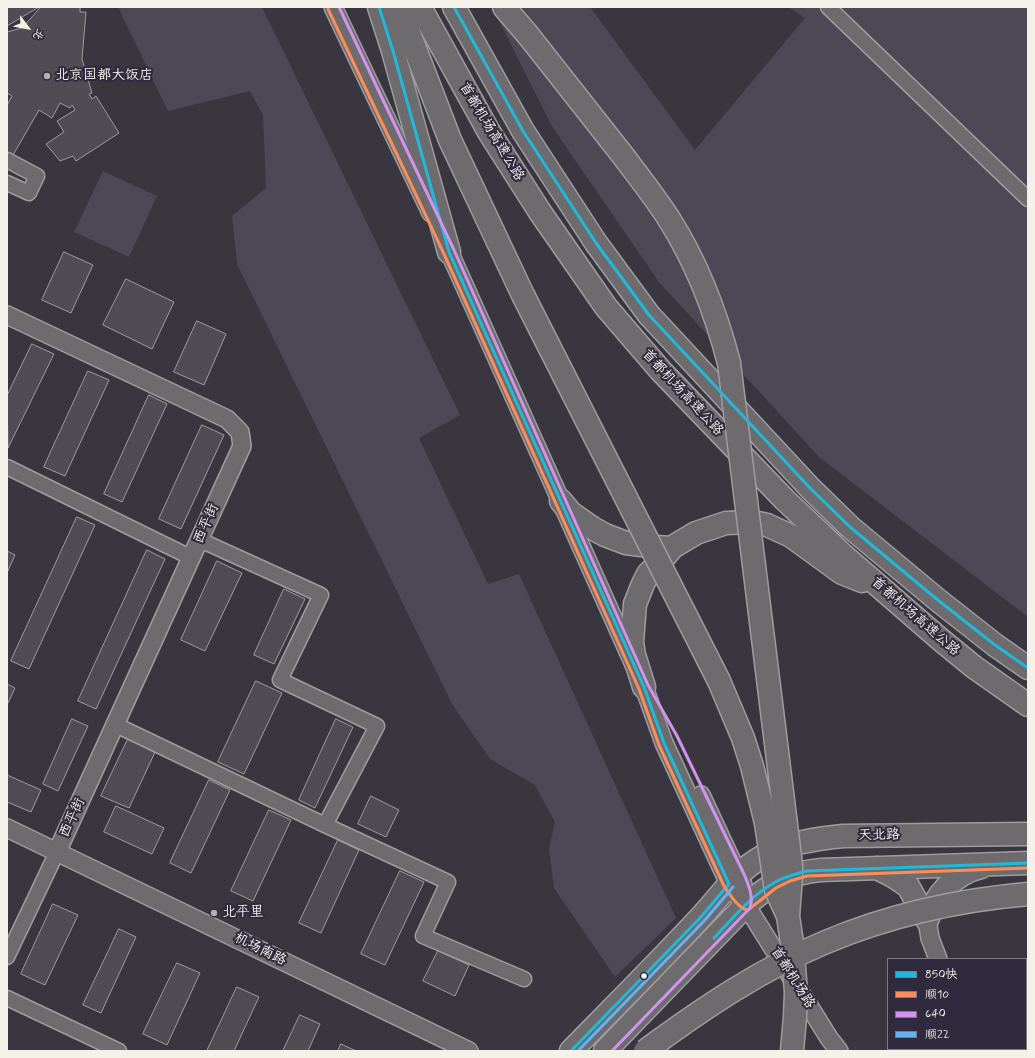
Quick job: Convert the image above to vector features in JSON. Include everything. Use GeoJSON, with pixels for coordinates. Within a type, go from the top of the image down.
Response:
{"type":"FeatureCollection","features":[{"type":"Feature","properties":{"kind":"main road"},"geometry":{"type":"LineString","coordinates":[[379,7],[393,51],[449,252]]}},
{"type":"Feature","properties":{"kind":"main road"},"geometry":{"type":"LineString","coordinates":[[399,7],[450,140],[523,295],[719,681],[743,738],[752,766],[766,823],[776,890],[788,916]]}},
{"type":"Feature","properties":{"kind":"main road","name":"首都机场高速公路"},"geometry":{"type":"LineString","coordinates":[[420,7],[489,132],[540,212],[606,307],[661,372],[778,494],[833,546],[974,667],[1028,705]]}},
{"type":"Feature","properties":{"kind":"main road","name":"首都机场高速公路"},"geometry":{"type":"LineString","coordinates":[[454,7],[523,131],[596,243],[649,315],[810,488],[850,527],[939,602],[1028,668]]}},
{"type":"Feature","properties":{"kind":"main road"},"geometry":{"type":"LineString","coordinates":[[504,7],[528,35],[660,205],[688,253],[720,328],[729,363],[790,864],[791,882],[788,916],[796,992],[792,1051]]}},
{"type":"Feature","properties":{"kind":"main road"},"geometry":{"type":"LineString","coordinates":[[561,501],[571,513],[594,529],[616,540],[637,545],[671,548]]}},
{"type":"Feature","properties":{"kind":"main road"},"geometry":{"type":"LineString","coordinates":[[644,686],[634,655],[632,642],[635,604],[648,574],[671,548],[696,533],[726,523],[752,522],[780,530],[791,536],[842,573],[876,586],[886,592]]}},
{"type":"Feature","properties":{"kind":"main road","name":"天北路"},"geometry":{"type":"LineString","coordinates":[[571,1051],[700,918],[734,879],[762,857],[799,842],[819,838],[843,836],[1028,834]]}},
{"type":"Feature","properties":{"kind":"main road"},"geometry":{"type":"LineString","coordinates":[[604,1051],[746,905],[767,887],[779,880],[806,871],[876,867],[1028,863]]}},
{"type":"Feature","properties":{"kind":"main road"},"geometry":{"type":"LineString","coordinates":[[927,920],[932,906],[944,890],[958,877],[972,869],[993,864]]}},
{"type":"Feature","properties":{"kind":"main road"},"geometry":{"type":"LineString","coordinates":[[876,867],[908,886],[927,920]]}},
{"type":"Feature","properties":{"kind":"main road"},"geometry":{"type":"LineString","coordinates":[[645,1051],[677,1027],[746,982],[825,942],[860,928],[947,905],[996,897],[1028,894]]}},
{"type":"Feature","properties":{"kind":"main road"},"geometry":{"type":"LineString","coordinates":[[668,1051],[718,1015],[750,995],[772,982],[825,956],[873,939],[950,919],[1028,908]]}},
{"type":"Feature","properties":{"kind":"street","name":"首都机场路"},"geometry":{"type":"LineString","coordinates":[[333,7],[449,252],[644,686],[673,738],[734,879],[745,889],[746,905],[829,1038],[839,1051]]}},
{"type":"Feature","properties":{"kind":"street"},"geometry":{"type":"LineString","coordinates":[[828,7],[1028,199]]}},
{"type":"Feature","properties":{"kind":"street"},"geometry":{"type":"LineString","coordinates":[[7,160],[37,176],[29,193],[7,182]]}},
{"type":"Feature","properties":{"kind":"street","name":"西平街"},"geometry":{"type":"LineString","coordinates":[[7,315],[227,419],[240,432],[242,446],[57,852]]}},
{"type":"Feature","properties":{"kind":"street"},"geometry":{"type":"LineString","coordinates":[[7,468],[192,558]]}},
{"type":"Feature","properties":{"kind":"street"},"geometry":{"type":"LineString","coordinates":[[200,540],[321,595],[280,680],[377,726],[325,825]]}},
{"type":"Feature","properties":{"kind":"street"},"geometry":{"type":"LineString","coordinates":[[116,725],[448,882],[423,936],[524,979]]}},
{"type":"Feature","properties":{"kind":"street","name":"机场南路"},"geometry":{"type":"LineString","coordinates":[[7,828],[469,1051]]}},
{"type":"Feature","properties":{"kind":"street"},"geometry":{"type":"LineString","coordinates":[[7,957],[57,852]]}},
{"type":"Feature","properties":{"kind":"street"},"geometry":{"type":"LineString","coordinates":[[927,920],[930,938],[938,958]]}},
{"type":"Feature","properties":{"kind":"street"},"geometry":{"type":"LineString","coordinates":[[7,998],[119,1051]]}},
{"type":"Feature","properties":{"kind":"shaded area"},"geometry":{"type":"Polygon","coordinates":[[[118,7],[262,7],[460,415],[419,438],[488,584],[519,574],[676,918],[615,977],[554,888],[549,849],[555,822],[535,785],[490,759],[452,704],[237,264],[232,216],[266,188],[263,115],[250,91],[168,111],[118,7]]]}},
{"type":"Feature","properties":{"kind":"shaded area"},"geometry":{"type":"Polygon","coordinates":[[[492,7],[590,7],[695,150],[805,18],[788,7],[1028,7],[1028,617],[819,457],[659,282],[553,128],[492,7]]]}},
{"type":"Feature","properties":{"kind":"shaded area"},"geometry":{"type":"Polygon","coordinates":[[[103,171],[157,196],[129,257],[74,232],[103,171]]]}},
{"type":"Feature","properties":{"kind":"building"},"geometry":{"type":"Polygon","coordinates":[[[7,7],[39,7],[7,26],[7,7]]]}},
{"type":"Feature","properties":{"kind":"building","name":"北京国都大饭店"},"geometry":{"type":"Polygon","coordinates":[[[41,7],[83,7],[80,8],[80,12],[86,12],[82,59],[92,93],[89,94],[92,99],[96,96],[119,133],[76,161],[73,156],[60,161],[46,144],[64,132],[57,121],[75,110],[72,105],[70,108],[60,103],[52,118],[39,110],[13,155],[7,152],[7,105],[12,96],[7,93],[7,32],[22,28],[41,7]]]}},
{"type":"Feature","properties":{"kind":"building"},"geometry":{"type":"Polygon","coordinates":[[[64,252],[93,265],[71,313],[42,300],[64,252]]]}},
{"type":"Feature","properties":{"kind":"building"},"geometry":{"type":"Polygon","coordinates":[[[126,279],[174,302],[152,349],[103,325],[126,279]]]}},
{"type":"Feature","properties":{"kind":"building"},"geometry":{"type":"Polygon","coordinates":[[[197,321],[226,334],[204,385],[174,372],[197,321]]]}},
{"type":"Feature","properties":{"kind":"building"},"geometry":{"type":"Polygon","coordinates":[[[32,344],[54,354],[8,448],[7,396],[32,344]]]}},
{"type":"Feature","properties":{"kind":"building"},"geometry":{"type":"Polygon","coordinates":[[[88,371],[109,380],[65,476],[44,467],[88,371]]]}},
{"type":"Feature","properties":{"kind":"building"},"geometry":{"type":"Polygon","coordinates":[[[149,395],[167,404],[122,502],[104,494],[149,395]]]}},
{"type":"Feature","properties":{"kind":"building"},"geometry":{"type":"Polygon","coordinates":[[[202,425],[224,435],[181,529],[159,519],[202,425]]]}},
{"type":"Feature","properties":{"kind":"building"},"geometry":{"type":"Polygon","coordinates":[[[77,517],[95,525],[29,669],[11,661],[77,517]]]}},
{"type":"Feature","properties":{"kind":"building"},"geometry":{"type":"Polygon","coordinates":[[[147,550],[165,559],[96,709],[78,701],[147,550]]]}},
{"type":"Feature","properties":{"kind":"building"},"geometry":{"type":"Polygon","coordinates":[[[7,551],[15,555],[7,573],[7,551]]]}},
{"type":"Feature","properties":{"kind":"building"},"geometry":{"type":"Polygon","coordinates":[[[217,561],[242,573],[205,651],[181,640],[217,561]]]}},
{"type":"Feature","properties":{"kind":"building"},"geometry":{"type":"Polygon","coordinates":[[[284,589],[305,599],[274,664],[254,655],[284,589]]]}},
{"type":"Feature","properties":{"kind":"building"},"geometry":{"type":"Polygon","coordinates":[[[256,681],[282,693],[244,774],[218,762],[256,681]]]}},
{"type":"Feature","properties":{"kind":"building"},"geometry":{"type":"Polygon","coordinates":[[[7,684],[15,688],[7,705],[7,684]]]}},
{"type":"Feature","properties":{"kind":"building"},"geometry":{"type":"Polygon","coordinates":[[[72,719],[88,726],[58,791],[43,784],[72,719]]]}},
{"type":"Feature","properties":{"kind":"building"},"geometry":{"type":"Polygon","coordinates":[[[336,719],[353,727],[315,808],[299,800],[336,719]]]}},
{"type":"Feature","properties":{"kind":"building"},"geometry":{"type":"Polygon","coordinates":[[[129,737],[156,750],[129,808],[101,796],[129,737]]]}},
{"type":"Feature","properties":{"kind":"building"},"geometry":{"type":"Polygon","coordinates":[[[7,775],[41,790],[31,812],[7,802],[7,775]]]}},
{"type":"Feature","properties":{"kind":"building"},"geometry":{"type":"Polygon","coordinates":[[[209,780],[230,790],[191,873],[170,863],[209,780]]]}},
{"type":"Feature","properties":{"kind":"building"},"geometry":{"type":"Polygon","coordinates":[[[371,796],[399,810],[386,837],[358,824],[371,796]]]}},
{"type":"Feature","properties":{"kind":"building"},"geometry":{"type":"Polygon","coordinates":[[[116,806],[164,828],[152,854],[104,832],[116,806]]]}},
{"type":"Feature","properties":{"kind":"building"},"geometry":{"type":"Polygon","coordinates":[[[269,810],[291,820],[253,901],[231,891],[269,810]]]}},
{"type":"Feature","properties":{"kind":"building"},"geometry":{"type":"Polygon","coordinates":[[[338,840],[359,850],[321,933],[299,923],[338,840]]]}},
{"type":"Feature","properties":{"kind":"building"},"geometry":{"type":"Polygon","coordinates":[[[400,871],[424,882],[385,965],[361,954],[400,871]]]}},
{"type":"Feature","properties":{"kind":"building"},"geometry":{"type":"Polygon","coordinates":[[[53,904],[78,915],[45,985],[21,974],[53,904]]]}},
{"type":"Feature","properties":{"kind":"building"},"geometry":{"type":"Polygon","coordinates":[[[119,929],[136,937],[101,1013],[83,1005],[119,929]]]}},
{"type":"Feature","properties":{"kind":"building"},"geometry":{"type":"Polygon","coordinates":[[[438,951],[469,965],[455,996],[423,981],[438,951]]]}},
{"type":"Feature","properties":{"kind":"building"},"geometry":{"type":"Polygon","coordinates":[[[177,963],[200,973],[167,1045],[143,1034],[177,963]]]}},
{"type":"Feature","properties":{"kind":"building"},"geometry":{"type":"Polygon","coordinates":[[[237,987],[259,997],[234,1051],[207,1051],[237,987]]]}},
{"type":"Feature","properties":{"kind":"building"},"geometry":{"type":"Polygon","coordinates":[[[300,1015],[320,1024],[308,1051],[283,1051],[300,1015]]]}},
{"type":"Feature","properties":{"kind":"building"},"geometry":{"type":"Polygon","coordinates":[[[341,1044],[356,1051],[338,1051],[341,1044]]]}},
{"type":"Feature","properties":{"kind":"transit line","name":"640"},"geometry":{"type":"LineString","coordinates":[[339,7],[454,250],[648,685],[677,736],[743,872],[750,890],[750,908],[612,1051]]}},
{"type":"Feature","properties":{"kind":"transit line","name":"850快"},"geometry":{"type":"LineString","coordinates":[[379,7],[393,51],[449,252],[644,687],[664,743],[729,884],[700,918],[571,1051]]}},
{"type":"Feature","properties":{"kind":"transit line","name":"850快"},"geometry":{"type":"LineString","coordinates":[[454,7],[523,131],[596,243],[649,315],[810,488],[850,527],[939,601],[995,645],[1028,668]]}},
{"type":"Feature","properties":{"kind":"transit line","name":"顺10"},"geometry":{"type":"LineString","coordinates":[[328,9],[444,254],[639,689],[659,745],[724,886],[734,901],[744,909],[748,910],[776,888],[790,881],[807,876],[1028,868]]}},
{"type":"Feature","properties":{"kind":"transit line","name":"850快"},"geometry":{"type":"LineString","coordinates":[[714,938],[744,906],[770,885],[789,876],[806,871],[1028,863]]}},
{"type":"Feature","properties":{"kind":"transit line","name":"顺22"},"geometry":{"type":"LineString","coordinates":[[578,1051],[704,921],[733,887]]}},
{"type":"Feature","properties":{"kind":"place","name":"北京国都大饭店"},"geometry":{"type":"Point","coordinates":[47,76]}},
{"type":"Feature","properties":{"kind":"place","name":"北平里"},"geometry":{"type":"Point","coordinates":[214,913]}}]}
